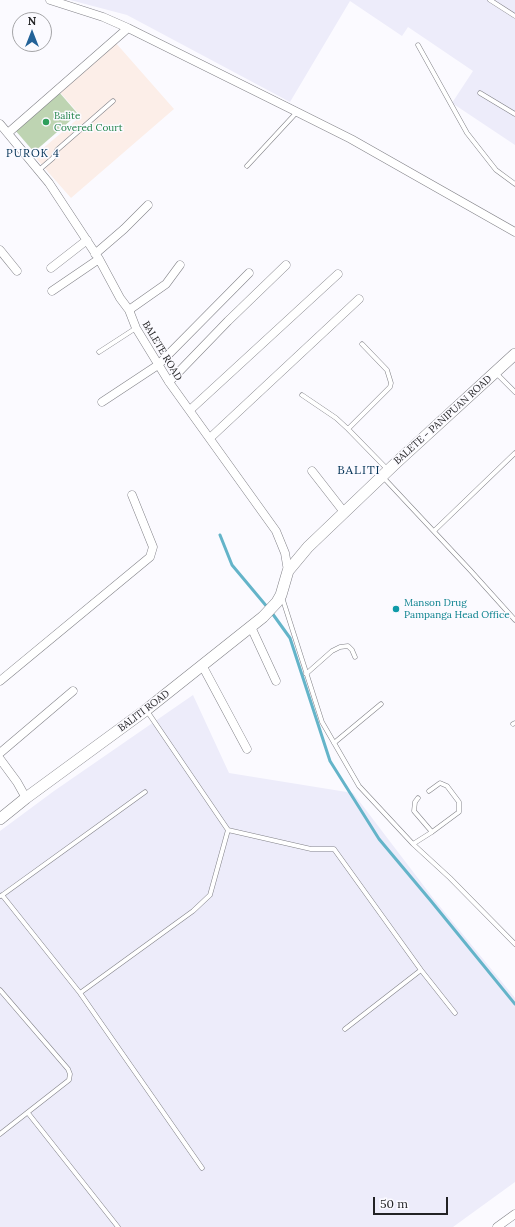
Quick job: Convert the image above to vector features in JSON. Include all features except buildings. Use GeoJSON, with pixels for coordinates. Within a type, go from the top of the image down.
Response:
{"type":"FeatureCollection","features":[{"type":"Feature","properties":{"kind":"main road","name":"BALETE - PANIPUAN ROAD"},"geometry":{"type":"LineString","coordinates":[[279,599],[288,571],[308,548],[385,473],[515,354]]}},
{"type":"Feature","properties":{"kind":"main road","name":"BALITI ROAD"},"geometry":{"type":"LineString","coordinates":[[0,819],[26,798],[146,710],[263,617],[279,599]]}},
{"type":"Feature","properties":{"kind":"street"},"geometry":{"type":"LineString","coordinates":[[50,0],[102,17],[128,28],[297,112],[351,139],[515,232]]}},
{"type":"Feature","properties":{"kind":"street"},"geometry":{"type":"LineString","coordinates":[[8,132],[128,28]]}},
{"type":"Feature","properties":{"kind":"street","name":"BALETE ROAD"},"geometry":{"type":"LineString","coordinates":[[0,124],[39,170],[87,240],[120,298],[129,310],[136,328],[169,382],[276,531],[285,553],[288,571]]}},
{"type":"Feature","properties":{"kind":"street"},"geometry":{"type":"LineString","coordinates":[[52,291],[97,256],[148,205]]}},
{"type":"Feature","properties":{"kind":"street"},"geometry":{"type":"LineString","coordinates":[[51,268],[87,240]]}},
{"type":"Feature","properties":{"kind":"street"},"geometry":{"type":"LineString","coordinates":[[0,250],[17,271]]}},
{"type":"Feature","properties":{"kind":"street"},"geometry":{"type":"LineString","coordinates":[[129,310],[166,284],[180,265]]}},
{"type":"Feature","properties":{"kind":"street"},"geometry":{"type":"LineString","coordinates":[[169,382],[228,321],[286,265]]}},
{"type":"Feature","properties":{"kind":"street"},"geometry":{"type":"LineString","coordinates":[[102,402],[158,365],[250,273]]}},
{"type":"Feature","properties":{"kind":"street"},"geometry":{"type":"LineString","coordinates":[[190,410],[338,274]]}},
{"type":"Feature","properties":{"kind":"street"},"geometry":{"type":"LineString","coordinates":[[210,438],[359,299]]}},
{"type":"Feature","properties":{"kind":"street"},"geometry":{"type":"LineString","coordinates":[[312,471],[344,512]]}},
{"type":"Feature","properties":{"kind":"street"},"geometry":{"type":"LineString","coordinates":[[0,681],[150,557],[152,547],[132,495]]}},
{"type":"Feature","properties":{"kind":"street"},"geometry":{"type":"LineString","coordinates":[[251,627],[276,681]]}},
{"type":"Feature","properties":{"kind":"street"},"geometry":{"type":"LineString","coordinates":[[202,665],[247,749]]}},
{"type":"Feature","properties":{"kind":"street"},"geometry":{"type":"LineString","coordinates":[[0,754],[73,692]]}},
{"type":"Feature","properties":{"kind":"street"},"geometry":{"type":"LineString","coordinates":[[0,759],[17,782],[26,798]]}},
{"type":"Feature","properties":{"kind":"street"},"geometry":{"type":"LineString","coordinates":[[498,1227],[515,1214]]}},
{"type":"Feature","properties":{"kind":"lane"},"geometry":{"type":"LineString","coordinates":[[490,0],[515,16]]}},
{"type":"Feature","properties":{"kind":"lane"},"geometry":{"type":"LineString","coordinates":[[418,45],[467,133],[496,170],[515,184]]}},
{"type":"Feature","properties":{"kind":"lane"},"geometry":{"type":"LineString","coordinates":[[480,93],[515,114]]}},
{"type":"Feature","properties":{"kind":"lane"},"geometry":{"type":"LineString","coordinates":[[39,170],[53,158],[57,150],[113,101]]}},
{"type":"Feature","properties":{"kind":"lane"},"geometry":{"type":"LineString","coordinates":[[247,166],[297,112]]}},
{"type":"Feature","properties":{"kind":"lane"},"geometry":{"type":"LineString","coordinates":[[99,352],[136,328]]}},
{"type":"Feature","properties":{"kind":"lane"},"geometry":{"type":"LineString","coordinates":[[348,429],[390,387],[391,383],[387,370],[362,344]]}},
{"type":"Feature","properties":{"kind":"lane"},"geometry":{"type":"LineString","coordinates":[[496,372],[515,392]]}},
{"type":"Feature","properties":{"kind":"lane"},"geometry":{"type":"LineString","coordinates":[[302,395],[336,418],[348,429],[434,531],[515,620]]}},
{"type":"Feature","properties":{"kind":"lane"},"geometry":{"type":"LineString","coordinates":[[434,531],[515,453]]}},
{"type":"Feature","properties":{"kind":"lane"},"geometry":{"type":"LineString","coordinates":[[279,599],[322,722],[359,786],[413,844],[450,878],[515,944]]}},
{"type":"Feature","properties":{"kind":"lane"},"geometry":{"type":"LineString","coordinates":[[306,674],[332,651],[340,647],[348,646],[355,656]]}},
{"type":"Feature","properties":{"kind":"lane"},"geometry":{"type":"LineString","coordinates":[[334,743],[381,704]]}},
{"type":"Feature","properties":{"kind":"lane"},"geometry":{"type":"LineString","coordinates":[[146,710],[228,830],[311,849],[334,849],[421,970],[455,1013]]}},
{"type":"Feature","properties":{"kind":"lane"},"geometry":{"type":"LineString","coordinates":[[413,844],[459,812],[459,802],[447,786],[440,783],[429,791]]}},
{"type":"Feature","properties":{"kind":"lane"},"geometry":{"type":"LineString","coordinates":[[145,792],[1,896],[80,993],[202,1168]]}},
{"type":"Feature","properties":{"kind":"lane"},"geometry":{"type":"LineString","coordinates":[[418,798],[415,802],[414,811],[432,832]]}},
{"type":"Feature","properties":{"kind":"lane"},"geometry":{"type":"LineString","coordinates":[[80,993],[193,911],[210,895],[228,830]]}},
{"type":"Feature","properties":{"kind":"lane"},"geometry":{"type":"LineString","coordinates":[[345,1029],[421,970]]}},
{"type":"Feature","properties":{"kind":"lane"},"geometry":{"type":"LineString","coordinates":[[0,990],[68,1069],[69,1080],[0,1134]]}},
{"type":"Feature","properties":{"kind":"lane"},"geometry":{"type":"LineString","coordinates":[[28,1113],[118,1227]]}},
{"type":"Feature","properties":{"kind":"shaded area"},"geometry":{"type":"Polygon","coordinates":[[[70,0],[515,0],[515,145],[452,103],[473,71],[408,27],[402,36],[350,1],[290,102],[127,15],[70,0]]]}},
{"type":"Feature","properties":{"kind":"shaded area"},"geometry":{"type":"Polygon","coordinates":[[[115,42],[174,109],[71,198],[34,156],[81,116],[58,90],[115,42]]]}},
{"type":"Feature","properties":{"kind":"shaded area"},"geometry":{"type":"Polygon","coordinates":[[[193,695],[229,773],[353,793],[433,898],[515,998],[515,1182],[453,1227],[0,1227],[0,831],[54,791],[193,695]]]}},
{"type":"Feature","properties":{"kind":"green space","name":"Balite Covered Court"},"geometry":{"type":"Polygon","coordinates":[[[59,92],[78,114],[34,152],[15,130],[59,92]]]}},
{"type":"Feature","properties":{"kind":"waterway"},"geometry":{"type":"LineString","coordinates":[[220,535],[232,565],[268,608]]}},
{"type":"Feature","properties":{"kind":"waterway"},"geometry":{"type":"LineString","coordinates":[[272,613],[290,638],[330,761],[379,839],[515,1004]]}},
{"type":"Feature","properties":{"kind":"place","name":"Balite Covered Court"},"geometry":{"type":"Point","coordinates":[46,122]}},
{"type":"Feature","properties":{"kind":"place","name":"Manson Drug Pampanga Head Office"},"geometry":{"type":"Point","coordinates":[396,609]}},
{"type":"Feature","properties":{"kind":"district","name":"PUROK 4"},"geometry":{"type":"Point","coordinates":[33,154]}},
{"type":"Feature","properties":{"kind":"district","name":"BALITI"},"geometry":{"type":"Point","coordinates":[359,471]}}]}
